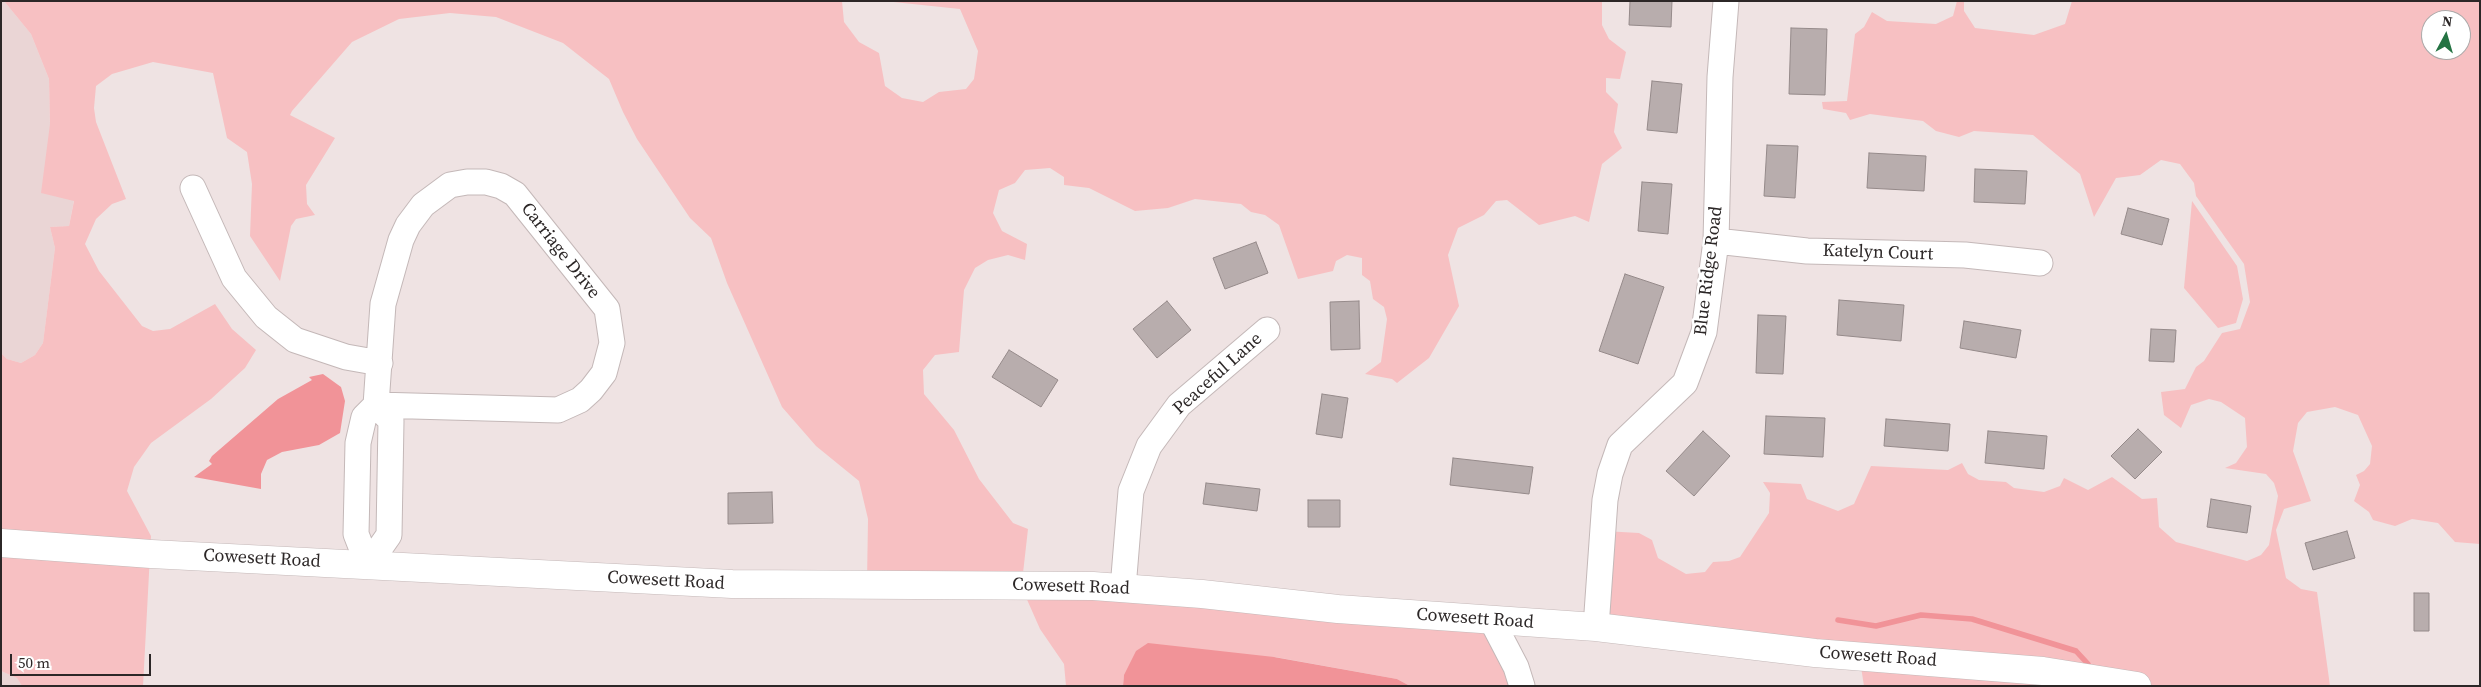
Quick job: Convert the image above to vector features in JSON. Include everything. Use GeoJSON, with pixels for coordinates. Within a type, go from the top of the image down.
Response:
{"type":"FeatureCollection","features":[{"type":"Feature","properties":{"kind":"main road","name":"Cowesett Road"},"geometry":{"type":"LineString","coordinates":[[1,543],[135,553],[746,584],[1018,584],[1123,588],[1492,621],[1596,627],[1815,653],[2042,670],[2137,686]]}},
{"type":"Feature","properties":{"kind":"street","name":"Blue Ridge Road"},"geometry":{"type":"LineString","coordinates":[[1596,627],[1602,531],[1610,474],[1620,445],[1685,383],[1704,332],[1716,241],[1720,77],[1726,1]]}},
{"type":"Feature","properties":{"kind":"street","name":"Carriage Drive"},"geometry":{"type":"LineString","coordinates":[[368,565],[356,534],[358,443],[364,417],[376,405],[383,304],[402,240],[408,225],[431,197],[450,186],[466,182],[486,182],[501,186],[515,194],[606,309],[612,331],[611,352],[604,372],[591,390],[580,400],[558,410],[376,405]]}},
{"type":"Feature","properties":{"kind":"street"},"geometry":{"type":"LineString","coordinates":[[194,188],[234,278],[271,322],[295,340],[346,357],[380,363]]}},
{"type":"Feature","properties":{"kind":"street","name":"Katelyn Court"},"geometry":{"type":"LineString","coordinates":[[1716,241],[1807,251],[1965,255],[2040,263]]}},
{"type":"Feature","properties":{"kind":"street","name":"Peaceful Lane"},"geometry":{"type":"LineString","coordinates":[[1123,588],[1131,491],[1149,446],[1179,405],[1267,330]]}},
{"type":"Feature","properties":{"kind":"street"},"geometry":{"type":"LineString","coordinates":[[368,565],[389,535],[391,422],[376,405]]}},
{"type":"Feature","properties":{"kind":"street"},"geometry":{"type":"LineString","coordinates":[[1492,621],[1516,667],[1522,686]]}},
{"type":"Feature","properties":{"kind":"shaded area"},"geometry":{"type":"Polygon","coordinates":[[[1,1],[4,1],[31,34],[49,79],[50,124],[74,200],[69,226],[50,227],[55,248],[43,343],[35,355],[21,363],[7,359],[1,353],[1,1]]]}},
{"type":"Feature","properties":{"kind":"shaded area"},"geometry":{"type":"Polygon","coordinates":[[[4,1],[842,1],[844,22],[859,42],[879,53],[885,86],[902,98],[923,102],[939,92],[966,89],[974,79],[978,51],[960,9],[884,1],[1602,1],[1602,25],[1609,39],[1626,52],[1620,79],[1606,78],[1606,92],[1618,104],[1614,132],[1622,148],[1602,164],[1589,222],[1575,216],[1539,225],[1507,200],[1496,201],[1484,215],[1458,228],[1448,255],[1459,306],[1429,358],[1397,383],[1392,379],[1365,374],[1381,362],[1387,319],[1384,307],[1373,299],[1370,281],[1362,275],[1362,258],[1347,255],[1336,261],[1333,271],[1298,279],[1279,225],[1265,215],[1251,212],[1241,204],[1195,199],[1168,208],[1135,211],[1089,188],[1064,185],[1064,177],[1050,168],[1025,170],[1015,183],[999,190],[993,213],[1002,231],[1027,244],[1025,260],[1008,255],[988,260],[975,268],[964,290],[959,352],[935,355],[923,370],[924,394],[954,430],[979,479],[1013,523],[1028,529],[1022,582],[1494,622],[1522,686],[1410,686],[1397,679],[1275,657],[1124,675],[1123,686],[1066,686],[1064,664],[1040,629],[1025,595],[867,582],[868,519],[859,481],[816,446],[782,407],[727,283],[711,238],[690,218],[637,139],[609,79],[563,43],[496,17],[450,13],[399,19],[352,42],[292,111],[290,115],[335,138],[306,185],[307,204],[315,215],[296,219],[291,226],[280,281],[250,236],[252,184],[247,152],[227,138],[213,73],[153,62],[112,74],[96,86],[94,108],[96,122],[126,199],[112,204],[96,219],[85,244],[99,271],[142,326],[153,331],[170,329],[215,304],[232,329],[256,350],[245,368],[211,399],[151,443],[134,467],[127,491],[151,536],[143,686],[22,686],[17,678],[1,671],[1,353],[7,359],[21,363],[35,355],[43,343],[55,248],[50,227],[69,226],[74,201],[41,193],[50,124],[49,79],[31,34],[4,1]]]}},
{"type":"Feature","properties":{"kind":"shaded area"},"geometry":{"type":"Polygon","coordinates":[[[1957,1],[1964,1],[1964,11],[1975,28],[2034,35],[2065,24],[2072,1],[2480,1],[2480,544],[2455,542],[2438,523],[2412,519],[2395,526],[2373,520],[2369,512],[2354,501],[2360,485],[2356,475],[2364,471],[2370,464],[2372,446],[2358,415],[2335,407],[2307,412],[2298,423],[2293,451],[2311,501],[2284,509],[2276,530],[2286,578],[2301,589],[2317,592],[2330,686],[1864,686],[1859,654],[1602,628],[1604,531],[1639,533],[1652,540],[1658,558],[1686,574],[1705,572],[1713,562],[1729,561],[1740,557],[1769,513],[1770,493],[1763,482],[1801,484],[1807,499],[1838,511],[1854,504],[1871,466],[1948,470],[1962,463],[1968,474],[1979,480],[2006,482],[2014,488],[2044,492],[2060,486],[2064,478],[2088,490],[2112,477],[2142,499],[2157,498],[2159,527],[2176,542],[2247,561],[2261,555],[2269,545],[2278,496],[2274,483],[2266,474],[2225,468],[2236,463],[2247,447],[2245,418],[2221,402],[2209,399],[2191,405],[2181,428],[2164,415],[2161,392],[2185,389],[2196,367],[2204,361],[2222,333],[2240,329],[2250,302],[2244,264],[2196,196],[2194,183],[2180,164],[2161,160],[2140,175],[2116,178],[2094,217],[2080,174],[2033,135],[1974,131],[1959,137],[1936,131],[1923,121],[1870,114],[1850,120],[1846,113],[1823,109],[1822,102],[1847,101],[1855,34],[1864,27],[1872,12],[1887,21],[1936,24],[1953,16],[1957,1]]]}},
{"type":"Feature","properties":{"kind":"shaded area"},"geometry":{"type":"Polygon","coordinates":[[[2192,201],[2237,266],[2243,299],[2236,323],[2218,328],[2184,288],[2192,201]]]}},
{"type":"Feature","properties":{"kind":"shaded area"},"geometry":{"type":"Polygon","coordinates":[[[323,374],[341,387],[345,401],[340,433],[319,445],[282,452],[267,460],[261,474],[261,489],[194,477],[212,464],[209,461],[212,456],[278,399],[312,380],[309,377],[323,374]]]}},
{"type":"Feature","properties":{"kind":"shaded area"},"geometry":{"type":"Polygon","coordinates":[[[1148,643],[1274,657],[1397,679],[1410,686],[1123,686],[1124,675],[1136,651],[1148,643]]]}},
{"type":"Feature","properties":{"kind":"shaded area"},"geometry":{"type":"Polygon","coordinates":[[[1,671],[17,678],[22,686],[1,686],[1,671]]]}},
{"type":"Feature","properties":{"kind":"building"},"geometry":{"type":"Polygon","coordinates":[[[1630,1],[1672,1],[1671,27],[1629,25],[1630,1]]]}},
{"type":"Feature","properties":{"kind":"building"},"geometry":{"type":"Polygon","coordinates":[[[1791,28],[1827,29],[1825,95],[1789,94],[1791,28]]]}},
{"type":"Feature","properties":{"kind":"building"},"geometry":{"type":"Polygon","coordinates":[[[1652,81],[1682,84],[1677,133],[1647,130],[1652,81]]]}},
{"type":"Feature","properties":{"kind":"building"},"geometry":{"type":"Polygon","coordinates":[[[1767,145],[1798,146],[1795,198],[1764,196],[1767,145]]]}},
{"type":"Feature","properties":{"kind":"building"},"geometry":{"type":"Polygon","coordinates":[[[1869,153],[1926,156],[1924,191],[1867,188],[1869,153]]]}},
{"type":"Feature","properties":{"kind":"building"},"geometry":{"type":"Polygon","coordinates":[[[1975,169],[2027,171],[2025,204],[1974,202],[1975,169]]]}},
{"type":"Feature","properties":{"kind":"building"},"geometry":{"type":"Polygon","coordinates":[[[1642,182],[1672,184],[1668,234],[1638,231],[1642,182]]]}},
{"type":"Feature","properties":{"kind":"building"},"geometry":{"type":"Polygon","coordinates":[[[2128,208],[2169,219],[2162,245],[2121,234],[2128,208]]]}},
{"type":"Feature","properties":{"kind":"building"},"geometry":{"type":"Polygon","coordinates":[[[1256,242],[1268,273],[1225,289],[1213,258],[1256,242]]]}},
{"type":"Feature","properties":{"kind":"building"},"geometry":{"type":"Polygon","coordinates":[[[1625,274],[1664,287],[1638,364],[1599,351],[1625,274]]]}},
{"type":"Feature","properties":{"kind":"building"},"geometry":{"type":"Polygon","coordinates":[[[1839,300],[1904,305],[1901,341],[1837,335],[1839,300]]]}},
{"type":"Feature","properties":{"kind":"building"},"geometry":{"type":"Polygon","coordinates":[[[1167,301],[1191,330],[1157,358],[1133,329],[1167,301]]]}},
{"type":"Feature","properties":{"kind":"building"},"geometry":{"type":"Polygon","coordinates":[[[1359,301],[1360,349],[1331,350],[1330,302],[1359,301]]]}},
{"type":"Feature","properties":{"kind":"building"},"geometry":{"type":"Polygon","coordinates":[[[1758,315],[1786,316],[1783,374],[1756,373],[1758,315]]]}},
{"type":"Feature","properties":{"kind":"building"},"geometry":{"type":"Polygon","coordinates":[[[1964,321],[2021,330],[2016,358],[1960,348],[1964,321]]]}},
{"type":"Feature","properties":{"kind":"building"},"geometry":{"type":"Polygon","coordinates":[[[2151,329],[2176,330],[2174,362],[2149,361],[2151,329]]]}},
{"type":"Feature","properties":{"kind":"building"},"geometry":{"type":"Polygon","coordinates":[[[1009,350],[1058,380],[1041,407],[992,377],[1009,350]]]}},
{"type":"Feature","properties":{"kind":"building"},"geometry":{"type":"Polygon","coordinates":[[[1322,394],[1348,398],[1342,438],[1316,434],[1322,394]]]}},
{"type":"Feature","properties":{"kind":"building"},"geometry":{"type":"Polygon","coordinates":[[[1766,416],[1825,418],[1823,457],[1764,454],[1766,416]]]}},
{"type":"Feature","properties":{"kind":"building"},"geometry":{"type":"Polygon","coordinates":[[[1886,419],[1950,424],[1948,451],[1884,446],[1886,419]]]}},
{"type":"Feature","properties":{"kind":"building"},"geometry":{"type":"Polygon","coordinates":[[[2138,429],[2162,452],[2135,479],[2111,456],[2138,429]]]}},
{"type":"Feature","properties":{"kind":"building"},"geometry":{"type":"Polygon","coordinates":[[[1703,431],[1730,456],[1694,496],[1666,471],[1703,431]]]}},
{"type":"Feature","properties":{"kind":"building"},"geometry":{"type":"Polygon","coordinates":[[[1988,431],[2047,436],[2044,469],[1985,463],[1988,431]]]}},
{"type":"Feature","properties":{"kind":"building"},"geometry":{"type":"Polygon","coordinates":[[[1453,458],[1533,467],[1529,494],[1450,485],[1453,458]]]}},
{"type":"Feature","properties":{"kind":"building"},"geometry":{"type":"Polygon","coordinates":[[[1206,483],[1260,489],[1257,511],[1203,504],[1206,483]]]}},
{"type":"Feature","properties":{"kind":"building"},"geometry":{"type":"Polygon","coordinates":[[[772,492],[773,523],[728,524],[728,493],[772,492]]]}},
{"type":"Feature","properties":{"kind":"building"},"geometry":{"type":"Polygon","coordinates":[[[2211,499],[2251,506],[2247,533],[2207,527],[2211,499]]]}},
{"type":"Feature","properties":{"kind":"building"},"geometry":{"type":"Polygon","coordinates":[[[1308,500],[1340,500],[1340,527],[1308,527],[1308,500]]]}},
{"type":"Feature","properties":{"kind":"building"},"geometry":{"type":"Polygon","coordinates":[[[2347,531],[2355,558],[2313,570],[2305,543],[2347,531]]]}},
{"type":"Feature","properties":{"kind":"building"},"geometry":{"type":"Polygon","coordinates":[[[2414,593],[2429,593],[2429,631],[2414,631],[2414,593]]]}},
{"type":"Feature","properties":{"kind":"waterway"},"geometry":{"type":"LineString","coordinates":[[1838,620],[1876,626],[1921,615],[1972,619],[2076,651],[2088,664]]}}]}
